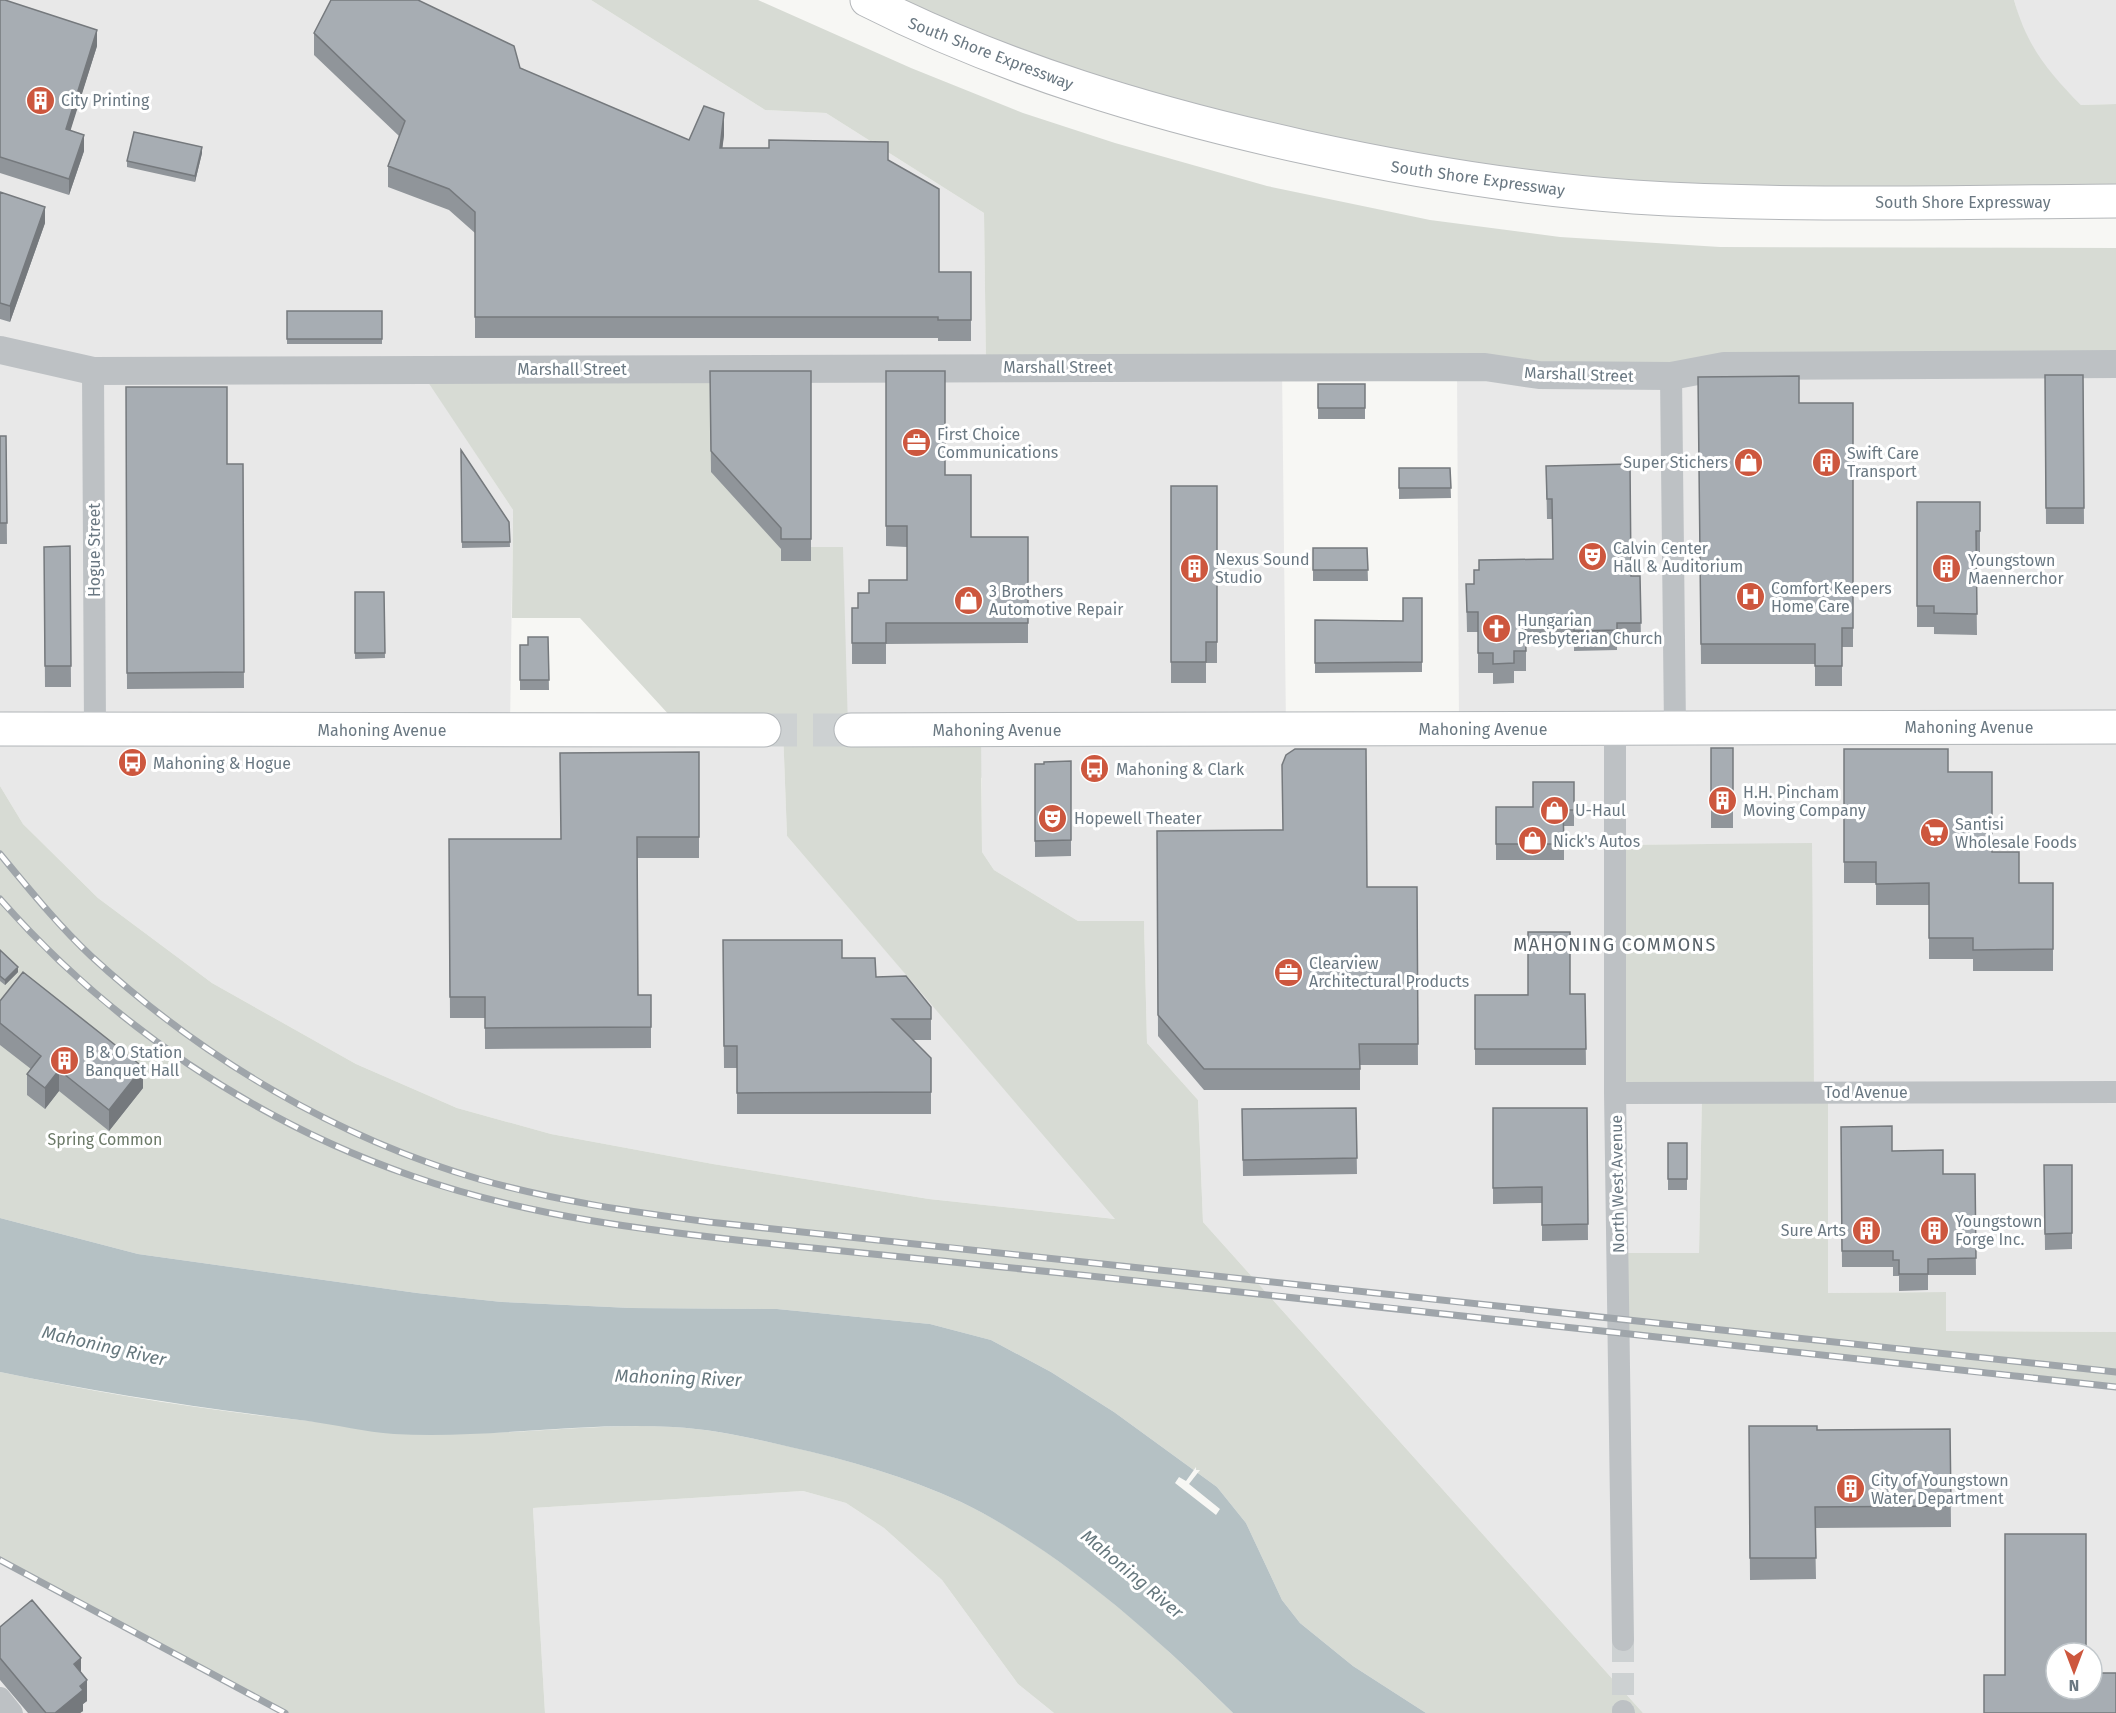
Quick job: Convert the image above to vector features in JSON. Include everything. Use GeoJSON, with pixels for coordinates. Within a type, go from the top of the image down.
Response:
{"type":"FeatureCollection","features":[{"type":"Feature","properties":{"kind":"main road","name":"South Shore Expressway"},"geometry":{"type":"LineString","coordinates":[[867,0],[986,55],[1116,99],[1236,132],[1442,175],[1530,187],[1635,197],[1787,202],[2116,201]]}},
{"type":"Feature","properties":{"kind":"main road","name":"Mahoning Avenue"},"geometry":{"type":"LineString","coordinates":[[851,730],[2116,727]]}},
{"type":"Feature","properties":{"kind":"main road","name":"Mahoning Avenue"},"geometry":{"type":"LineString","coordinates":[[0,729],[764,730]]}},
{"type":"Feature","properties":{"kind":"street","name":"Marshall Street"},"geometry":{"type":"LineString","coordinates":[[0,350],[93,371],[1485,368],[1539,375],[1671,376],[1724,366],[2116,364]]}},
{"type":"Feature","properties":{"kind":"street","name":"Hogue Street"},"geometry":{"type":"LineString","coordinates":[[93,371],[95,729]]}},
{"type":"Feature","properties":{"kind":"street"},"geometry":{"type":"LineString","coordinates":[[1671,376],[1675,728]]}},
{"type":"Feature","properties":{"kind":"street","name":"North West Avenue"},"geometry":{"type":"LineString","coordinates":[[1615,728],[1615,1093],[1623,1640]]}},
{"type":"Feature","properties":{"kind":"street","name":"Tod Avenue"},"geometry":{"type":"LineString","coordinates":[[1615,1093],[2116,1092]]}},
{"type":"Feature","properties":{"kind":"street"},"geometry":{"type":"LineString","coordinates":[[0,1698],[12,1713]]}},
{"type":"Feature","properties":{"kind":"shaded area"},"geometry":{"type":"Polygon","coordinates":[[[0,0],[591,0],[765,110],[826,113],[984,213],[986,367],[1282,367],[1286,729],[1459,729],[1457,367],[2116,364],[2116,1332],[1946,1331],[1945,1292],[1828,1293],[1828,1093],[1814,1093],[1711,844],[1615,845],[1702,1093],[1699,1254],[1984,1369],[2116,1387],[2116,1713],[1643,1713],[1203,1222],[1198,1100],[1147,1043],[1144,921],[1078,921],[994,870],[982,852],[982,778],[848,730],[811,547],[811,561],[781,561],[421,370],[513,510],[510,729],[783,730],[787,836],[1116,1219],[929,1199],[713,1164],[551,1134],[457,1108],[356,1064],[212,983],[98,898],[23,824],[0,786],[0,0]]]}},
{"type":"Feature","properties":{"kind":"shaded area"},"geometry":{"type":"Polygon","coordinates":[[[2014,0],[2116,0],[2116,104],[2081,105],[2053,77],[2034,52],[2021,25],[2014,0]]]}},
{"type":"Feature","properties":{"kind":"shaded area"},"geometry":{"type":"Polygon","coordinates":[[[803,1491],[846,1503],[884,1528],[942,1580],[1018,1684],[1054,1713],[545,1713],[533,1508],[803,1491]]]}},
{"type":"Feature","properties":{"kind":"shaded area"},"geometry":{"type":"Polygon","coordinates":[[[0,1560],[285,1713],[0,1713],[0,1560]]]}},
{"type":"Feature","properties":{"kind":"green space"},"geometry":{"type":"Polygon","coordinates":[[[591,0],[758,0],[911,68],[1023,113],[1115,143],[1267,186],[1430,220],[1560,237],[1720,247],[2116,248],[2116,364],[986,367],[984,213],[826,113],[765,110],[591,0]]]}},
{"type":"Feature","properties":{"kind":"green space"},"geometry":{"type":"Polygon","coordinates":[[[867,0],[2014,0],[2025,31],[2040,57],[2058,81],[2081,105],[2116,104],[2116,201],[1635,197],[1236,132],[867,0]]]}},
{"type":"Feature","properties":{"kind":"green space","name":"Spring Common"},"geometry":{"type":"Polygon","coordinates":[[[711,369],[781,549],[781,561],[811,561],[811,547],[843,547],[848,729],[981,730],[982,852],[994,870],[1078,921],[1144,921],[1147,1043],[1198,1100],[1203,1222],[1643,1713],[1426,1713],[1353,1666],[1300,1623],[1282,1600],[1246,1523],[1217,1487],[1114,1412],[1051,1372],[991,1340],[930,1324],[777,1309],[631,1308],[502,1302],[417,1293],[138,1254],[0,1218],[0,786],[23,824],[98,898],[212,983],[356,1064],[457,1108],[551,1134],[713,1164],[929,1199],[1115,1219],[787,836],[783,730],[683,730],[580,618],[512,618],[513,510],[420,370],[711,369]]]}},
{"type":"Feature","properties":{"kind":"green space"},"geometry":{"type":"Polygon","coordinates":[[[1812,843],[1814,1092],[1828,1093],[1828,1293],[1946,1292],[1946,1331],[2116,1332],[2116,1385],[1984,1369],[1619,1334],[1618,1253],[1699,1253],[1702,1093],[1615,1093],[1615,845],[1812,843]]]}},
{"type":"Feature","properties":{"kind":"green space"},"geometry":{"type":"Polygon","coordinates":[[[0,1372],[186,1405],[280,1418],[374,1427],[460,1433],[620,1426],[688,1428],[762,1440],[856,1464],[899,1477],[961,1502],[998,1521],[1034,1544],[1070,1569],[1139,1625],[1233,1713],[1054,1713],[1018,1684],[942,1580],[884,1528],[846,1503],[803,1491],[533,1508],[545,1713],[285,1713],[0,1560],[0,1372]]]}},
{"type":"Feature","properties":{"kind":"water","name":"Mahoning River"},"geometry":{"type":"Polygon","coordinates":[[[0,1218],[138,1254],[417,1293],[502,1302],[631,1308],[777,1309],[930,1324],[991,1340],[1051,1372],[1114,1412],[1217,1487],[1246,1523],[1282,1600],[1300,1623],[1353,1666],[1426,1713],[1233,1713],[1139,1625],[1105,1597],[1070,1569],[997,1521],[961,1502],[920,1485],[812,1452],[732,1434],[673,1427],[603,1427],[429,1435],[383,1433],[154,1400],[0,1372],[0,1218]]]}},
{"type":"Feature","properties":{"kind":"pier"},"geometry":{"type":"Polygon","coordinates":[[[1196,1467],[1196,1470],[1200,1470],[1189,1484],[1220,1509],[1216,1515],[1175,1483],[1179,1477],[1186,1481],[1196,1467]]]}},
{"type":"Feature","properties":{"kind":"building","name":"City Printing"},"geometry":{"type":"Polygon","coordinates":[[[0,0],[97,30],[66,129],[84,135],[69,179],[0,157],[0,0]]]}},
{"type":"Feature","properties":{"kind":"building"},"geometry":{"type":"Polygon","coordinates":[[[331,0],[418,0],[514,46],[520,68],[689,140],[704,106],[724,113],[720,148],[769,148],[769,140],[888,142],[888,160],[939,189],[939,272],[971,272],[971,320],[938,320],[938,317],[475,317],[475,212],[449,189],[388,166],[405,121],[314,33],[331,0]]]}},
{"type":"Feature","properties":{"kind":"building"},"geometry":{"type":"Polygon","coordinates":[[[134,132],[202,147],[195,176],[127,161],[134,132]]]}},
{"type":"Feature","properties":{"kind":"building"},"geometry":{"type":"Polygon","coordinates":[[[0,192],[45,207],[10,306],[0,303],[0,192]]]}},
{"type":"Feature","properties":{"kind":"building"},"geometry":{"type":"Polygon","coordinates":[[[287,311],[382,311],[382,339],[287,339],[287,311]]]}},
{"type":"Feature","properties":{"kind":"building"},"geometry":{"type":"Polygon","coordinates":[[[710,371],[811,371],[811,539],[781,539],[781,528],[711,451],[710,371]]]}},
{"type":"Feature","properties":{"kind":"building"},"geometry":{"type":"Polygon","coordinates":[[[886,371],[945,371],[945,475],[971,475],[971,537],[1028,537],[1028,623],[886,623],[886,643],[852,643],[852,608],[858,608],[858,593],[869,593],[869,580],[907,580],[907,526],[886,526],[886,371]]]}},
{"type":"Feature","properties":{"kind":"building"},"geometry":{"type":"Polygon","coordinates":[[[2045,375],[2083,375],[2084,508],[2046,508],[2045,375]]]}},
{"type":"Feature","properties":{"kind":"building"},"geometry":{"type":"Polygon","coordinates":[[[1799,376],[1799,403],[1853,403],[1853,628],[1842,628],[1842,666],[1815,666],[1815,644],[1701,644],[1698,377],[1799,376]]]}},
{"type":"Feature","properties":{"kind":"building"},"geometry":{"type":"Polygon","coordinates":[[[1318,384],[1365,384],[1365,408],[1318,408],[1318,384]]]}},
{"type":"Feature","properties":{"kind":"building"},"geometry":{"type":"Polygon","coordinates":[[[126,387],[227,387],[227,464],[243,464],[244,672],[127,673],[126,387]]]}},
{"type":"Feature","properties":{"kind":"building"},"geometry":{"type":"Polygon","coordinates":[[[0,436],[6,436],[7,523],[0,523],[0,436]]]}},
{"type":"Feature","properties":{"kind":"building"},"geometry":{"type":"Polygon","coordinates":[[[461,450],[509,522],[510,542],[462,542],[461,450]]]}},
{"type":"Feature","properties":{"kind":"building"},"geometry":{"type":"Polygon","coordinates":[[[1630,464],[1631,576],[1640,576],[1641,623],[1617,623],[1617,630],[1574,631],[1574,625],[1525,626],[1526,651],[1514,651],[1514,663],[1493,664],[1493,653],[1478,653],[1478,612],[1467,612],[1466,584],[1474,584],[1474,570],[1479,570],[1479,560],[1553,559],[1552,499],[1547,499],[1546,466],[1630,464]]]}},
{"type":"Feature","properties":{"kind":"building"},"geometry":{"type":"Polygon","coordinates":[[[1399,468],[1450,468],[1451,488],[1399,488],[1399,468]]]}},
{"type":"Feature","properties":{"kind":"building","name":"Nexus Sound Studio"},"geometry":{"type":"Polygon","coordinates":[[[1171,486],[1217,486],[1217,642],[1206,642],[1206,662],[1171,662],[1171,486]]]}},
{"type":"Feature","properties":{"kind":"building","name":"Youngstown Maennerchor"},"geometry":{"type":"Polygon","coordinates":[[[1917,502],[1980,502],[1980,531],[1976,531],[1977,614],[1934,613],[1934,606],[1917,606],[1917,502]]]}},
{"type":"Feature","properties":{"kind":"building"},"geometry":{"type":"Polygon","coordinates":[[[70,546],[71,666],[45,666],[44,547],[70,546]]]}},
{"type":"Feature","properties":{"kind":"building"},"geometry":{"type":"Polygon","coordinates":[[[1313,548],[1367,548],[1368,570],[1313,570],[1313,548]]]}},
{"type":"Feature","properties":{"kind":"building"},"geometry":{"type":"Polygon","coordinates":[[[355,592],[384,592],[385,653],[355,653],[355,592]]]}},
{"type":"Feature","properties":{"kind":"building"},"geometry":{"type":"Polygon","coordinates":[[[1403,598],[1422,598],[1422,662],[1315,663],[1315,620],[1403,621],[1403,598]]]}},
{"type":"Feature","properties":{"kind":"building"},"geometry":{"type":"Polygon","coordinates":[[[528,637],[548,637],[549,680],[520,680],[520,645],[528,645],[528,637]]]}},
{"type":"Feature","properties":{"kind":"building","name":"H.H. Pincham Moving Company"},"geometry":{"type":"Polygon","coordinates":[[[1711,748],[1733,748],[1733,807],[1711,807],[1711,748]]]}},
{"type":"Feature","properties":{"kind":"building","name":"Clearview Architectural Products"},"geometry":{"type":"Polygon","coordinates":[[[1295,749],[1366,749],[1367,887],[1417,887],[1418,1044],[1359,1044],[1360,1069],[1204,1069],[1158,1015],[1157,831],[1283,830],[1282,765],[1286,755],[1295,749]]]}},
{"type":"Feature","properties":{"kind":"building","name":"Santisi Wholesale Foods"},"geometry":{"type":"Polygon","coordinates":[[[1844,749],[1948,749],[1948,772],[1992,772],[1992,852],[2019,852],[2019,883],[2053,883],[2053,949],[1973,950],[1973,938],[1929,938],[1929,883],[1876,884],[1876,862],[1844,862],[1844,749]]]}},
{"type":"Feature","properties":{"kind":"building"},"geometry":{"type":"Polygon","coordinates":[[[699,752],[699,837],[637,837],[638,995],[651,995],[651,1027],[485,1028],[485,997],[450,997],[449,839],[561,839],[560,753],[699,752]]]}},
{"type":"Feature","properties":{"kind":"building","name":"Hopewell Theater"},"geometry":{"type":"Polygon","coordinates":[[[1071,761],[1071,840],[1035,841],[1035,764],[1071,761]]]}},
{"type":"Feature","properties":{"kind":"building"},"geometry":{"type":"Polygon","coordinates":[[[1533,782],[1574,782],[1574,810],[1563,810],[1564,844],[1496,844],[1496,807],[1533,807],[1533,782]]]}},
{"type":"Feature","properties":{"kind":"building"},"geometry":{"type":"Polygon","coordinates":[[[1528,932],[1570,932],[1570,994],[1585,994],[1586,1049],[1475,1049],[1475,995],[1528,995],[1528,932]]]}},
{"type":"Feature","properties":{"kind":"building"},"geometry":{"type":"Polygon","coordinates":[[[723,940],[842,940],[842,958],[875,958],[876,977],[906,976],[931,1007],[931,1019],[892,1019],[931,1058],[931,1092],[737,1093],[737,1046],[724,1046],[723,940]]]}},
{"type":"Feature","properties":{"kind":"building"},"geometry":{"type":"Polygon","coordinates":[[[0,950],[18,967],[5,980],[0,976],[0,950]]]}},
{"type":"Feature","properties":{"kind":"building","name":"B & O Station Banquet Hall"},"geometry":{"type":"Polygon","coordinates":[[[23,972],[143,1067],[109,1110],[59,1070],[45,1088],[27,1074],[41,1056],[0,1023],[0,1001],[23,972]]]}},
{"type":"Feature","properties":{"kind":"building"},"geometry":{"type":"Polygon","coordinates":[[[1356,1108],[1357,1158],[1243,1160],[1242,1109],[1356,1108]]]}},
{"type":"Feature","properties":{"kind":"building"},"geometry":{"type":"Polygon","coordinates":[[[1493,1108],[1587,1108],[1588,1224],[1542,1225],[1542,1187],[1493,1188],[1493,1108]]]}},
{"type":"Feature","properties":{"kind":"building"},"geometry":{"type":"Polygon","coordinates":[[[1892,1126],[1892,1151],[1943,1150],[1943,1174],[1975,1174],[1976,1258],[1928,1259],[1928,1274],[1899,1274],[1899,1260],[1893,1260],[1893,1251],[1842,1251],[1841,1127],[1892,1126]]]}},
{"type":"Feature","properties":{"kind":"building"},"geometry":{"type":"Polygon","coordinates":[[[1668,1143],[1687,1143],[1687,1179],[1668,1179],[1668,1143]]]}},
{"type":"Feature","properties":{"kind":"building"},"geometry":{"type":"Polygon","coordinates":[[[2044,1165],[2072,1165],[2072,1233],[2045,1234],[2044,1165]]]}},
{"type":"Feature","properties":{"kind":"building","name":"City of Youngstown Water Department"},"geometry":{"type":"Polygon","coordinates":[[[1749,1426],[1817,1426],[1817,1430],[1950,1429],[1951,1506],[1815,1507],[1816,1558],[1750,1558],[1749,1426]]]}},
{"type":"Feature","properties":{"kind":"building"},"geometry":{"type":"Polygon","coordinates":[[[2005,1534],[2086,1534],[2086,1641],[2044,1641],[2044,1701],[2104,1701],[2104,1673],[2116,1673],[2116,1713],[1984,1713],[1984,1675],[2005,1675],[2005,1534]]]}},
{"type":"Feature","properties":{"kind":"building"},"geometry":{"type":"Polygon","coordinates":[[[32,1600],[81,1658],[74,1664],[87,1680],[80,1686],[83,1690],[55,1713],[46,1713],[0,1658],[0,1627],[32,1600]]]}},
{"type":"Feature","properties":{"kind":"tunnel"},"geometry":{"type":"LineString","coordinates":[[764,730],[851,730]]}},
{"type":"Feature","properties":{"kind":"tunnel"},"geometry":{"type":"LineString","coordinates":[[1623,1640],[1623,1711]]}},
{"type":"Feature","properties":{"kind":"railway"},"geometry":{"type":"LineString","coordinates":[[0,854],[55,919],[91,956],[178,1028],[225,1061],[273,1091],[375,1142],[482,1180],[538,1194],[709,1222],[2116,1372]]}},
{"type":"Feature","properties":{"kind":"railway"},"geometry":{"type":"LineString","coordinates":[[0,899],[88,987],[188,1064],[241,1097],[354,1154],[412,1176],[501,1202],[636,1228],[727,1239],[2116,1387]]}},
{"type":"Feature","properties":{"kind":"railway"},"geometry":{"type":"LineString","coordinates":[[0,1560],[285,1713]]}},
{"type":"Feature","properties":{"kind":"place","name":"City Printing"},"geometry":{"type":"Point","coordinates":[40,100]}},
{"type":"Feature","properties":{"kind":"place","name":"First Choice Communications"},"geometry":{"type":"Point","coordinates":[916,443]}},
{"type":"Feature","properties":{"kind":"place","name":"Super Stichers"},"geometry":{"type":"Point","coordinates":[1749,462]}},
{"type":"Feature","properties":{"kind":"place","name":"Swift Care Transport"},"geometry":{"type":"Point","coordinates":[1826,462]}},
{"type":"Feature","properties":{"kind":"place","name":"Calvin Center Hall & Auditorium"},"geometry":{"type":"Point","coordinates":[1592,557]}},
{"type":"Feature","properties":{"kind":"place","name":"Nexus Sound Studio"},"geometry":{"type":"Point","coordinates":[1194,568]}},
{"type":"Feature","properties":{"kind":"place","name":"Youngstown Maennerchor"},"geometry":{"type":"Point","coordinates":[1947,569]}},
{"type":"Feature","properties":{"kind":"place","name":"Comfort Keepers Home Care"},"geometry":{"type":"Point","coordinates":[1750,597]}},
{"type":"Feature","properties":{"kind":"place","name":"3 Brothers Automotive Repair"},"geometry":{"type":"Point","coordinates":[968,600]}},
{"type":"Feature","properties":{"kind":"place","name":"Hungarian Presbyterian Church"},"geometry":{"type":"Point","coordinates":[1496,629]}},
{"type":"Feature","properties":{"kind":"place","name":"Mahoning & Hogue"},"geometry":{"type":"Point","coordinates":[132,763]}},
{"type":"Feature","properties":{"kind":"place","name":"Mahoning & Clark"},"geometry":{"type":"Point","coordinates":[1095,769]}},
{"type":"Feature","properties":{"kind":"place","name":"H.H. Pincham Moving Company"},"geometry":{"type":"Point","coordinates":[1722,801]}},
{"type":"Feature","properties":{"kind":"place","name":"U-Haul"},"geometry":{"type":"Point","coordinates":[1554,810]}},
{"type":"Feature","properties":{"kind":"place","name":"Hopewell Theater"},"geometry":{"type":"Point","coordinates":[1053,818]}},
{"type":"Feature","properties":{"kind":"place","name":"Santisi Wholesale Foods"},"geometry":{"type":"Point","coordinates":[1934,833]}},
{"type":"Feature","properties":{"kind":"place","name":"Nick's Autos"},"geometry":{"type":"Point","coordinates":[1532,841]}},
{"type":"Feature","properties":{"kind":"place","name":"Clearview Architectural Products"},"geometry":{"type":"Point","coordinates":[1288,972]}},
{"type":"Feature","properties":{"kind":"place","name":"B & O Station Banquet Hall"},"geometry":{"type":"Point","coordinates":[64,1061]}},
{"type":"Feature","properties":{"kind":"place","name":"Sure Arts"},"geometry":{"type":"Point","coordinates":[1867,1230]}},
{"type":"Feature","properties":{"kind":"place","name":"Youngstown Forge Inc."},"geometry":{"type":"Point","coordinates":[1934,1230]}},
{"type":"Feature","properties":{"kind":"place","name":"City of Youngstown Water Department"},"geometry":{"type":"Point","coordinates":[1850,1489]}},
{"type":"Feature","properties":{"kind":"district","name":"MAHONING COMMONS"},"geometry":{"type":"Point","coordinates":[1615,945]}}]}
